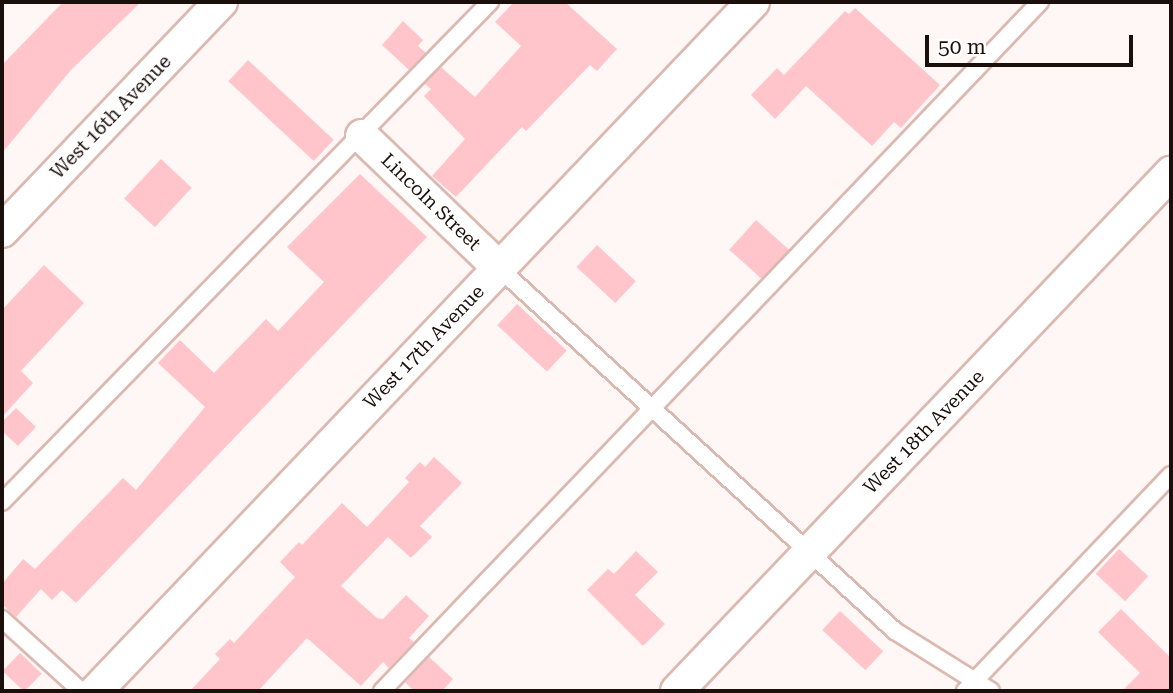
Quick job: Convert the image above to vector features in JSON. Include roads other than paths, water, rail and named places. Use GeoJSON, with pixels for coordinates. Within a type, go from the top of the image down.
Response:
{"type":"FeatureCollection","features":[{"type":"Feature","properties":{"kind":"street","name":"West 16th Avenue"},"geometry":{"type":"LineString","coordinates":[[2,232],[221,2]]}},
{"type":"Feature","properties":{"kind":"street","name":"West 17th Avenue"},"geometry":{"type":"LineString","coordinates":[[96,691],[753,2]]}},
{"type":"Feature","properties":{"kind":"street","name":"Lincoln Street"},"geometry":{"type":"LineString","coordinates":[[362,136],[499,268]]}},
{"type":"Feature","properties":{"kind":"street","name":"West 18th Avenue"},"geometry":{"type":"LineString","coordinates":[[677,691],[1171,173]]}},
{"type":"Feature","properties":{"kind":"lane"},"geometry":{"type":"LineString","coordinates":[[2,502],[490,2]]}},
{"type":"Feature","properties":{"kind":"lane"},"geometry":{"type":"LineString","coordinates":[[382,691],[650,407],[1040,2]]}},
{"type":"Feature","properties":{"kind":"lane"},"geometry":{"type":"LineString","coordinates":[[499,268],[895,631],[969,687],[991,691]]}},
{"type":"Feature","properties":{"kind":"lane"},"geometry":{"type":"LineString","coordinates":[[969,687],[1171,475]]}},
{"type":"Feature","properties":{"kind":"lane"},"geometry":{"type":"LineString","coordinates":[[2,619],[81,691]]}}]}
